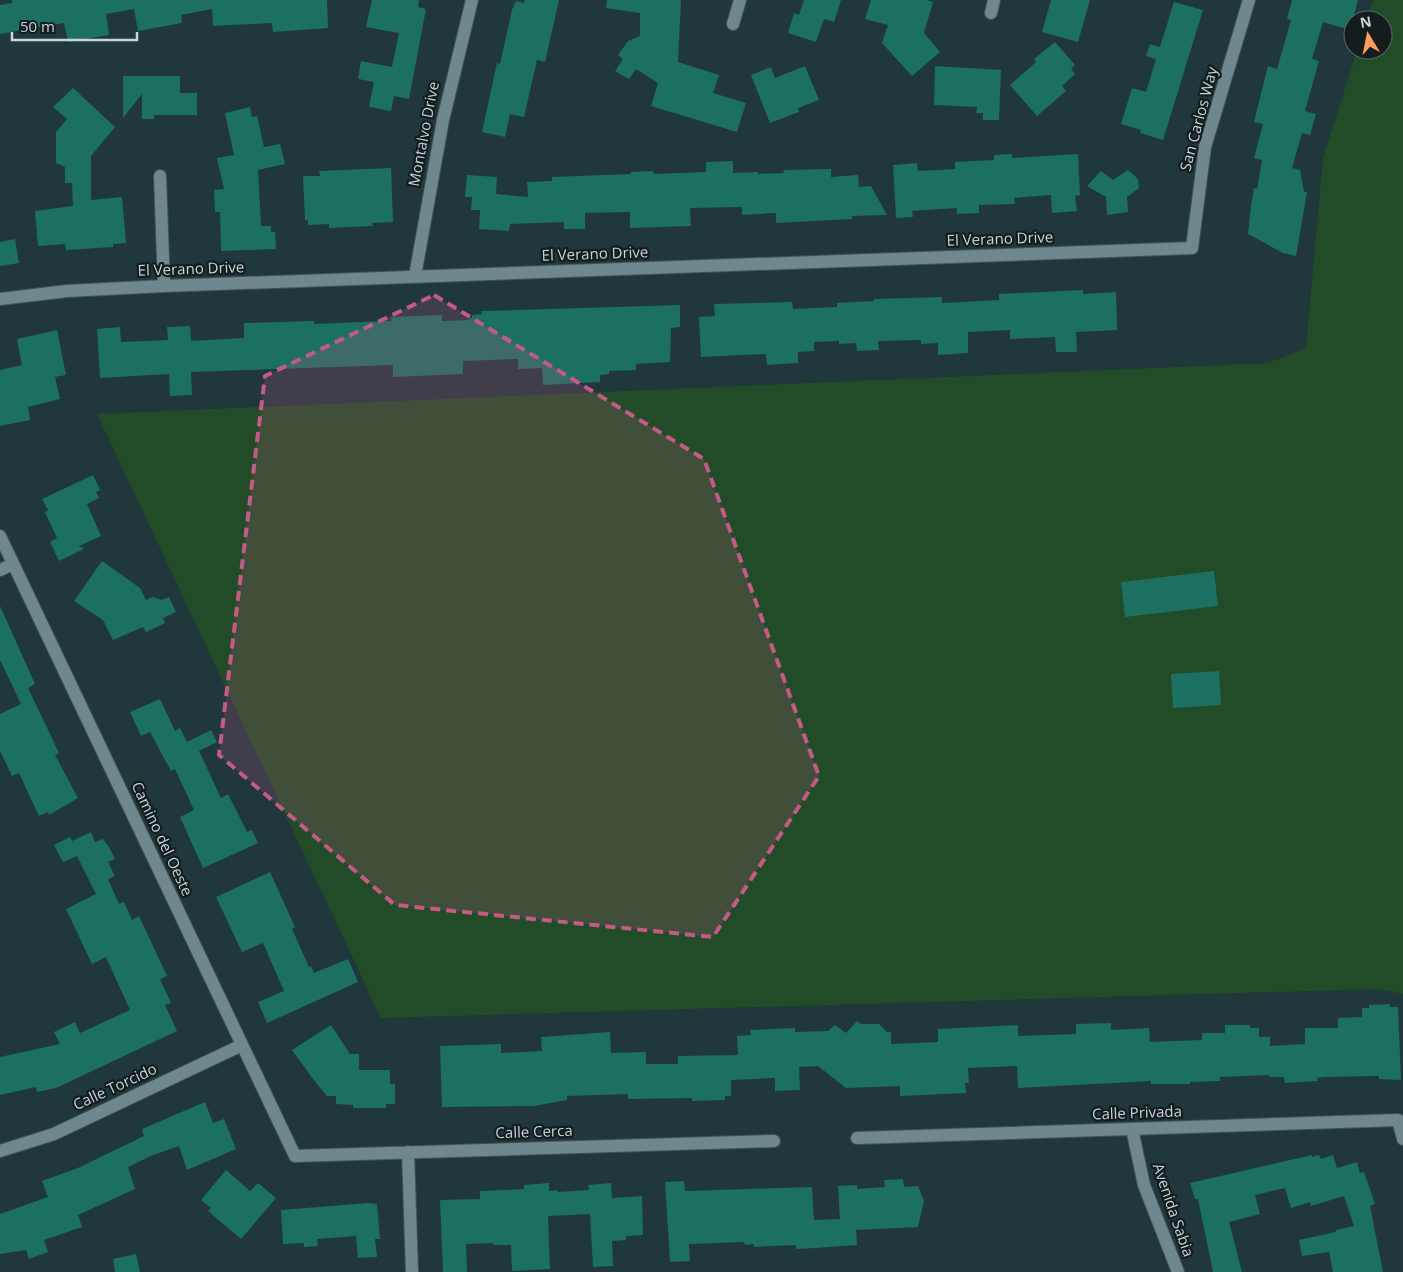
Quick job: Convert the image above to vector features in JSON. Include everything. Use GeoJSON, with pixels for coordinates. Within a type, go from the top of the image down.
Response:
{"type":"FeatureCollection","features":[{"type":"Feature","properties":{"kind":"street","name":"Montalvo Drive"},"geometry":{"type":"LineString","coordinates":[[415,276],[443,120],[472,0]]}},
{"type":"Feature","properties":{"kind":"street"},"geometry":{"type":"LineString","coordinates":[[733,24],[740,0]]}},
{"type":"Feature","properties":{"kind":"street"},"geometry":{"type":"LineString","coordinates":[[990,13],[994,0]]}},
{"type":"Feature","properties":{"kind":"street","name":"San Carlos Way"},"geometry":{"type":"LineString","coordinates":[[1192,248],[1205,147],[1249,0]]}},
{"type":"Feature","properties":{"kind":"street"},"geometry":{"type":"LineString","coordinates":[[160,176],[164,286]]}},
{"type":"Feature","properties":{"kind":"street","name":"El Verano Drive"},"geometry":{"type":"LineString","coordinates":[[0,299],[67,291],[164,286],[1192,248]]}},
{"type":"Feature","properties":{"kind":"street","name":"Camino del Oeste"},"geometry":{"type":"LineString","coordinates":[[0,536],[295,1156]]}},
{"type":"Feature","properties":{"kind":"street"},"geometry":{"type":"LineString","coordinates":[[0,570],[13,564]]}},
{"type":"Feature","properties":{"kind":"street","name":"Calle Torcido"},"geometry":{"type":"LineString","coordinates":[[0,1152],[54,1134],[242,1045]]}},
{"type":"Feature","properties":{"kind":"street","name":"Calle Privada"},"geometry":{"type":"LineString","coordinates":[[857,1138],[1398,1120],[1403,1139]]}},
{"type":"Feature","properties":{"kind":"street","name":"Avenida Sabia"},"geometry":{"type":"LineString","coordinates":[[1132,1129],[1144,1185],[1178,1272]]}},
{"type":"Feature","properties":{"kind":"street","name":"Calle Cerca"},"geometry":{"type":"LineString","coordinates":[[295,1156],[774,1141]]}},
{"type":"Feature","properties":{"kind":"street"},"geometry":{"type":"LineString","coordinates":[[408,1152],[412,1272]]}},
{"type":"Feature","properties":{"kind":"highlighted area"},"geometry":{"type":"Polygon","coordinates":[[[434,295],[704,459],[819,776],[713,937],[395,905],[219,755],[265,376],[434,295]]]}},
{"type":"Feature","properties":{"kind":"green space"},"geometry":{"type":"Polygon","coordinates":[[[1373,0],[1403,0],[1403,994],[1379,989],[381,1018],[97,414],[1268,363],[1306,348],[1323,158],[1354,60],[1393,60],[1393,10],[1370,10],[1373,0]]]}},
{"type":"Feature","properties":{"kind":"building"},"geometry":{"type":"Polygon","coordinates":[[[12,0],[327,0],[328,28],[273,32],[272,23],[213,26],[212,9],[181,15],[182,23],[138,31],[134,9],[106,14],[109,35],[68,42],[64,23],[0,34],[0,5],[12,3],[12,0]]]}},
{"type":"Feature","properties":{"kind":"building"},"geometry":{"type":"Polygon","coordinates":[[[372,0],[419,0],[418,7],[426,9],[409,99],[394,96],[391,111],[369,107],[374,82],[358,79],[361,61],[392,67],[399,33],[366,27],[372,0]]]}},
{"type":"Feature","properties":{"kind":"building"},"geometry":{"type":"Polygon","coordinates":[[[525,0],[559,0],[545,62],[537,60],[524,117],[510,114],[505,137],[482,132],[497,63],[500,64],[512,10],[516,1],[524,3],[525,0]]]}},
{"type":"Feature","properties":{"kind":"building"},"geometry":{"type":"Polygon","coordinates":[[[607,0],[681,0],[678,62],[719,75],[713,93],[746,103],[737,132],[651,106],[658,83],[636,69],[629,79],[615,71],[623,59],[618,55],[628,41],[640,36],[640,13],[606,8],[607,0]]]}},
{"type":"Feature","properties":{"kind":"building"},"geometry":{"type":"Polygon","coordinates":[[[804,0],[841,0],[834,22],[824,19],[816,42],[788,33],[794,13],[799,15],[804,0]]]}},
{"type":"Feature","properties":{"kind":"building"},"geometry":{"type":"Polygon","coordinates":[[[871,0],[926,0],[933,2],[924,33],[940,52],[912,76],[882,43],[888,25],[865,19],[871,0]]]}},
{"type":"Feature","properties":{"kind":"building"},"geometry":{"type":"Polygon","coordinates":[[[1051,0],[1090,0],[1078,42],[1042,32],[1051,0]]]}},
{"type":"Feature","properties":{"kind":"building"},"geometry":{"type":"Polygon","coordinates":[[[1292,0],[1358,0],[1355,10],[1343,10],[1343,28],[1323,22],[1312,59],[1319,61],[1305,111],[1316,114],[1310,135],[1302,133],[1292,168],[1300,170],[1304,192],[1307,192],[1296,256],[1283,253],[1248,234],[1254,188],[1257,189],[1262,160],[1254,158],[1263,124],[1254,122],[1268,66],[1277,69],[1291,20],[1287,19],[1292,0]]]}},
{"type":"Feature","properties":{"kind":"building"},"geometry":{"type":"Polygon","coordinates":[[[1174,2],[1203,10],[1163,140],[1140,133],[1141,130],[1121,124],[1132,88],[1146,92],[1156,59],[1146,56],[1150,44],[1160,47],[1174,2]]]}},
{"type":"Feature","properties":{"kind":"building"},"geometry":{"type":"Polygon","coordinates":[[[1055,42],[1075,65],[1071,69],[1075,74],[1062,86],[1066,91],[1037,116],[1010,85],[1036,62],[1034,59],[1055,42]]]}},
{"type":"Feature","properties":{"kind":"building"},"geometry":{"type":"Polygon","coordinates":[[[805,66],[819,100],[798,108],[799,112],[770,123],[751,75],[771,67],[775,78],[805,66]]]}},
{"type":"Feature","properties":{"kind":"building"},"geometry":{"type":"Polygon","coordinates":[[[935,66],[1001,70],[999,120],[983,120],[983,113],[976,113],[977,107],[934,105],[935,66]]]}},
{"type":"Feature","properties":{"kind":"building"},"geometry":{"type":"Polygon","coordinates":[[[123,76],[180,76],[180,93],[197,93],[197,115],[154,115],[154,119],[142,119],[142,94],[123,118],[123,76]]]}},
{"type":"Feature","properties":{"kind":"building"},"geometry":{"type":"Polygon","coordinates":[[[73,88],[115,127],[91,156],[91,200],[122,197],[126,243],[113,244],[113,247],[66,250],[65,244],[38,246],[35,211],[73,206],[72,183],[65,183],[65,167],[56,163],[56,132],[67,119],[53,107],[73,88]]]}},
{"type":"Feature","properties":{"kind":"building"},"geometry":{"type":"Polygon","coordinates":[[[250,107],[252,117],[257,116],[264,147],[280,144],[285,164],[258,170],[261,226],[271,226],[271,232],[275,232],[276,249],[221,251],[220,212],[215,212],[214,190],[224,189],[217,158],[234,155],[225,113],[250,107]]]}},
{"type":"Feature","properties":{"kind":"building"},"geometry":{"type":"Polygon","coordinates":[[[1012,154],[1012,158],[1078,154],[1080,195],[1075,196],[1077,211],[1052,213],[1051,195],[1014,198],[1015,204],[979,205],[979,213],[957,214],[957,208],[912,211],[913,217],[896,218],[893,165],[917,163],[918,171],[955,169],[955,162],[994,160],[994,155],[1012,154]]]}},
{"type":"Feature","properties":{"kind":"building"},"geometry":{"type":"Polygon","coordinates":[[[733,161],[733,173],[784,173],[783,170],[831,169],[831,177],[858,175],[859,187],[871,186],[887,215],[852,216],[852,219],[776,223],[776,213],[742,215],[742,207],[690,208],[691,226],[630,228],[630,212],[585,213],[585,229],[564,229],[564,222],[510,224],[509,231],[479,229],[480,210],[471,210],[472,197],[465,197],[467,175],[497,177],[496,194],[528,197],[527,182],[552,181],[552,177],[631,174],[631,172],[653,171],[654,174],[706,172],[706,162],[733,161]]]}},
{"type":"Feature","properties":{"kind":"building"},"geometry":{"type":"Polygon","coordinates":[[[391,168],[393,222],[372,223],[373,226],[329,228],[329,224],[308,225],[308,220],[305,220],[303,176],[320,176],[319,171],[391,168]]]}},
{"type":"Feature","properties":{"kind":"building"},"geometry":{"type":"Polygon","coordinates":[[[1128,170],[1138,179],[1139,188],[1127,197],[1128,212],[1107,215],[1106,197],[1087,186],[1101,171],[1113,180],[1128,170]]]}},
{"type":"Feature","properties":{"kind":"building"},"geometry":{"type":"Polygon","coordinates":[[[15,239],[19,263],[0,266],[0,242],[15,239]]]}},
{"type":"Feature","properties":{"kind":"building"},"geometry":{"type":"Polygon","coordinates":[[[1083,290],[1083,294],[1116,292],[1117,330],[1076,332],[1077,352],[1056,352],[1055,337],[1010,339],[1010,330],[968,332],[968,353],[938,355],[938,343],[921,344],[921,340],[878,341],[879,350],[857,351],[856,343],[839,344],[839,341],[814,342],[814,351],[798,352],[798,363],[767,365],[766,354],[701,357],[699,317],[715,316],[714,304],[792,302],[793,309],[837,307],[837,303],[874,301],[874,299],[942,297],[942,303],[999,300],[999,294],[1083,290]]]}},
{"type":"Feature","properties":{"kind":"building"},"geometry":{"type":"Polygon","coordinates":[[[680,305],[680,327],[671,328],[670,362],[636,364],[636,370],[609,371],[609,374],[600,375],[600,382],[543,385],[542,368],[518,369],[518,359],[463,361],[463,374],[393,377],[393,365],[191,372],[192,395],[170,396],[169,374],[100,378],[97,329],[120,327],[121,342],[168,340],[167,327],[190,326],[191,341],[244,338],[244,323],[314,321],[314,324],[391,321],[391,317],[442,315],[442,321],[468,320],[472,318],[472,315],[482,314],[481,311],[680,305]]]}},
{"type":"Feature","properties":{"kind":"building"},"geometry":{"type":"Polygon","coordinates":[[[57,330],[66,375],[55,377],[60,399],[28,407],[30,420],[0,426],[0,370],[22,365],[17,339],[57,330]]]}},
{"type":"Feature","properties":{"kind":"building"},"geometry":{"type":"Polygon","coordinates":[[[93,475],[100,490],[96,492],[99,498],[87,504],[101,536],[79,546],[84,549],[59,561],[50,542],[57,538],[45,512],[48,510],[42,499],[93,475]]]}},
{"type":"Feature","properties":{"kind":"building"},"geometry":{"type":"Polygon","coordinates":[[[102,561],[140,588],[146,600],[153,597],[161,600],[169,597],[176,612],[163,618],[165,623],[146,632],[143,627],[113,640],[103,620],[74,601],[102,561]]]}},
{"type":"Feature","properties":{"kind":"building"},"geometry":{"type":"Polygon","coordinates":[[[1214,571],[1218,606],[1125,617],[1121,582],[1214,571]]]}},
{"type":"Feature","properties":{"kind":"building"},"geometry":{"type":"Polygon","coordinates":[[[0,606],[35,684],[28,688],[59,753],[55,755],[78,798],[49,815],[48,812],[39,816],[19,773],[12,776],[0,751],[0,714],[21,704],[0,660],[0,606]]]}},
{"type":"Feature","properties":{"kind":"building"},"geometry":{"type":"Polygon","coordinates":[[[1219,671],[1221,705],[1173,708],[1171,674],[1219,671]]]}},
{"type":"Feature","properties":{"kind":"building"},"geometry":{"type":"Polygon","coordinates":[[[160,699],[175,731],[180,728],[187,742],[211,730],[217,742],[199,751],[221,798],[228,794],[247,832],[252,830],[258,843],[203,868],[180,817],[194,810],[175,769],[171,771],[150,732],[141,736],[130,712],[160,699]]]}},
{"type":"Feature","properties":{"kind":"building"},"geometry":{"type":"Polygon","coordinates":[[[91,832],[95,842],[103,839],[109,847],[115,859],[108,862],[115,876],[108,879],[119,904],[124,902],[132,920],[139,916],[167,976],[160,979],[171,1003],[165,1005],[177,1031],[56,1088],[37,1092],[36,1087],[0,1095],[0,1057],[60,1044],[54,1032],[75,1022],[80,1033],[130,1010],[106,957],[92,964],[66,909],[96,894],[77,856],[63,862],[54,845],[70,837],[72,841],[91,832]]]}},
{"type":"Feature","properties":{"kind":"building"},"geometry":{"type":"Polygon","coordinates":[[[270,872],[295,927],[292,929],[309,967],[311,966],[314,973],[348,959],[358,982],[267,1023],[258,1002],[284,991],[263,943],[242,952],[216,897],[270,872]]]}},
{"type":"Feature","properties":{"kind":"building"},"geometry":{"type":"Polygon","coordinates":[[[1390,1004],[1390,1007],[1398,1007],[1401,1080],[1379,1079],[1379,1076],[1324,1077],[1317,1078],[1318,1081],[1285,1083],[1284,1077],[1269,1077],[1269,1075],[1220,1077],[1220,1081],[1190,1082],[1190,1084],[1151,1084],[1151,1081],[1018,1088],[1017,1066],[968,1068],[969,1083],[965,1083],[966,1093],[900,1096],[900,1086],[846,1088],[818,1066],[799,1067],[800,1090],[775,1091],[775,1078],[731,1080],[731,1096],[725,1096],[725,1100],[692,1101],[692,1098],[628,1099],[628,1094],[567,1096],[567,1100],[534,1106],[442,1107],[440,1046],[501,1044],[501,1053],[542,1051],[541,1037],[610,1032],[611,1053],[646,1052],[646,1064],[678,1064],[678,1056],[738,1055],[737,1036],[751,1035],[750,1030],[795,1028],[795,1032],[828,1031],[835,1025],[846,1033],[857,1021],[861,1024],[879,1024],[887,1032],[891,1032],[891,1044],[938,1042],[938,1029],[1018,1025],[1018,1036],[1076,1034],[1076,1024],[1111,1023],[1111,1030],[1149,1028],[1150,1042],[1202,1040],[1202,1033],[1225,1033],[1225,1025],[1250,1025],[1250,1028],[1259,1028],[1259,1037],[1270,1037],[1270,1046],[1305,1044],[1305,1028],[1338,1028],[1338,1018],[1362,1017],[1362,1008],[1369,1008],[1369,1005],[1390,1004]]]}},
{"type":"Feature","properties":{"kind":"building"},"geometry":{"type":"Polygon","coordinates":[[[331,1025],[350,1054],[359,1054],[359,1070],[390,1070],[390,1084],[395,1084],[395,1104],[386,1104],[386,1108],[353,1108],[353,1105],[336,1104],[336,1096],[327,1096],[316,1083],[292,1050],[331,1025]]]}},
{"type":"Feature","properties":{"kind":"building"},"geometry":{"type":"Polygon","coordinates":[[[205,1102],[213,1123],[224,1119],[236,1149],[187,1170],[179,1146],[153,1155],[128,1167],[135,1189],[78,1215],[82,1227],[44,1240],[48,1252],[29,1259],[26,1250],[0,1254],[0,1214],[48,1197],[42,1181],[78,1168],[144,1136],[142,1129],[205,1102]]]}},
{"type":"Feature","properties":{"kind":"building"},"geometry":{"type":"Polygon","coordinates":[[[1312,1155],[1312,1157],[1319,1155],[1321,1159],[1333,1155],[1337,1168],[1357,1162],[1360,1173],[1364,1172],[1375,1204],[1370,1206],[1383,1272],[1333,1272],[1329,1252],[1302,1256],[1299,1240],[1354,1226],[1344,1196],[1311,1206],[1310,1202],[1291,1208],[1285,1188],[1255,1195],[1260,1214],[1229,1222],[1242,1272],[1213,1272],[1198,1199],[1195,1199],[1190,1183],[1312,1155]]]}},
{"type":"Feature","properties":{"kind":"building"},"geometry":{"type":"Polygon","coordinates":[[[226,1170],[250,1191],[258,1183],[276,1198],[241,1239],[208,1211],[211,1208],[201,1200],[226,1170]]]}},
{"type":"Feature","properties":{"kind":"building"},"geometry":{"type":"Polygon","coordinates":[[[903,1179],[904,1187],[918,1186],[924,1201],[918,1227],[856,1230],[857,1245],[796,1249],[796,1245],[754,1247],[754,1244],[745,1245],[744,1242],[689,1244],[690,1261],[670,1262],[665,1182],[684,1181],[685,1191],[812,1187],[814,1220],[840,1219],[838,1186],[857,1185],[857,1189],[885,1187],[884,1180],[903,1179]]]}},
{"type":"Feature","properties":{"kind":"building"},"geometry":{"type":"Polygon","coordinates":[[[549,1183],[549,1191],[558,1190],[558,1192],[589,1190],[588,1185],[611,1183],[612,1198],[642,1196],[643,1235],[626,1236],[626,1240],[612,1241],[613,1266],[593,1267],[590,1214],[548,1216],[550,1269],[512,1271],[511,1245],[493,1245],[493,1243],[466,1244],[467,1272],[443,1272],[440,1200],[480,1199],[480,1191],[524,1189],[524,1185],[549,1183]]]}},
{"type":"Feature","properties":{"kind":"building"},"geometry":{"type":"Polygon","coordinates":[[[368,1203],[377,1204],[380,1239],[375,1239],[377,1257],[358,1258],[356,1236],[317,1239],[318,1246],[304,1247],[304,1243],[283,1244],[281,1210],[368,1203]]]}},
{"type":"Feature","properties":{"kind":"building"},"geometry":{"type":"Polygon","coordinates":[[[136,1254],[140,1272],[115,1272],[113,1259],[136,1254]]]}}]}
